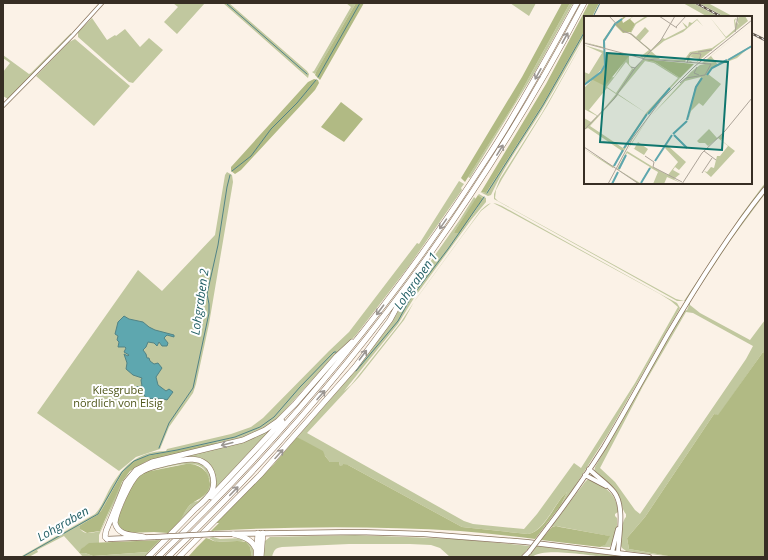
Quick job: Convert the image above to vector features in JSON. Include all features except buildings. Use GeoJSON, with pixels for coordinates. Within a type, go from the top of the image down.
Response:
{"type":"FeatureCollection","features":[{"type":"Feature","properties":{"kind":"highway"},"geometry":{"type":"LineString","coordinates":[[158,557],[202,515],[320,386],[417,261],[473,180],[530,88],[577,3]]}},
{"type":"Feature","properties":{"kind":"highway"},"geometry":{"type":"LineString","coordinates":[[168,557],[218,508],[293,428],[345,366],[412,279],[479,183],[536,91],[584,3]]}},
{"type":"Feature","properties":{"kind":"highway"},"geometry":{"type":"LineString","coordinates":[[179,557],[260,475],[355,367],[390,320],[412,279]]}},
{"type":"Feature","properties":{"kind":"highway"},"geometry":{"type":"LineString","coordinates":[[148,557],[241,465],[282,421],[337,356],[363,332]]}},
{"type":"Feature","properties":{"kind":"highway"},"geometry":{"type":"LineString","coordinates":[[107,539],[105,537],[106,531],[124,486],[130,475],[139,468],[152,462],[237,441],[255,435],[273,425],[295,404]]}},
{"type":"Feature","properties":{"kind":"highway"},"geometry":{"type":"LineString","coordinates":[[144,537],[121,533],[116,527],[115,522],[132,481],[139,473],[146,469],[190,459],[200,461],[208,466],[213,477],[213,489],[187,519]]}},
{"type":"Feature","properties":{"kind":"highway"},"geometry":{"type":"LineString","coordinates":[[256,557],[256,549],[260,533]]}},
{"type":"Feature","properties":{"kind":"highway"},"geometry":{"type":"LineString","coordinates":[[260,533],[261,557]]}},
{"type":"Feature","properties":{"kind":"highway"},"geometry":{"type":"LineString","coordinates":[[232,534],[249,539],[254,543],[256,549]]}},
{"type":"Feature","properties":{"kind":"main road"},"geometry":{"type":"LineString","coordinates":[[524,557],[548,527],[604,447],[694,291],[727,239],[765,189]]}},
{"type":"Feature","properties":{"kind":"main road"},"geometry":{"type":"LineString","coordinates":[[589,469],[614,492],[620,502],[621,509],[618,553]]}},
{"type":"Feature","properties":{"kind":"main road"},"geometry":{"type":"LineString","coordinates":[[585,475],[608,486]]}},
{"type":"Feature","properties":{"kind":"main road"},"geometry":{"type":"LineString","coordinates":[[612,552],[620,522]]}},
{"type":"Feature","properties":{"kind":"main road"},"geometry":{"type":"LineString","coordinates":[[107,539],[260,533],[358,532],[424,534],[526,542],[649,557]]}},
{"type":"Feature","properties":{"kind":"street"},"geometry":{"type":"LineString","coordinates":[[3,106],[73,35],[102,3]]}},
{"type":"Feature","properties":{"kind":"green space"},"geometry":{"type":"Polygon","coordinates":[[[173,3],[205,3],[177,34],[164,22],[178,7],[173,3]]]}},
{"type":"Feature","properties":{"kind":"green space"},"geometry":{"type":"Polygon","coordinates":[[[223,3],[229,3],[307,71],[309,74],[308,78],[223,3]]]}},
{"type":"Feature","properties":{"kind":"green space"},"geometry":{"type":"Polygon","coordinates":[[[346,3],[356,3],[315,74],[312,72],[314,71],[351,7],[346,3]]]}},
{"type":"Feature","properties":{"kind":"green space"},"geometry":{"type":"Polygon","coordinates":[[[356,3],[364,3],[320,80],[315,75],[316,72],[356,3]]]}},
{"type":"Feature","properties":{"kind":"green space"},"geometry":{"type":"Polygon","coordinates":[[[510,3],[536,3],[529,16],[510,3]]]}},
{"type":"Feature","properties":{"kind":"green space"},"geometry":{"type":"Polygon","coordinates":[[[562,3],[570,3],[516,101],[465,182],[461,178],[522,77],[562,3]]]}},
{"type":"Feature","properties":{"kind":"green space"},"geometry":{"type":"Polygon","coordinates":[[[570,3],[573,3],[536,70],[470,178],[468,177],[516,101],[570,3]]]}},
{"type":"Feature","properties":{"kind":"green space"},"geometry":{"type":"Polygon","coordinates":[[[589,3],[599,3],[592,16],[584,16],[584,32],[543,104],[486,193],[481,192],[546,84],[589,3]]]}},
{"type":"Feature","properties":{"kind":"green space"},"geometry":{"type":"Polygon","coordinates":[[[683,3],[693,3],[717,16],[706,16],[683,3]]]}},
{"type":"Feature","properties":{"kind":"green space"},"geometry":{"type":"Polygon","coordinates":[[[699,3],[708,3],[732,16],[723,16],[699,3]]]}},
{"type":"Feature","properties":{"kind":"green space"},"geometry":{"type":"Polygon","coordinates":[[[92,18],[107,40],[115,35],[116,36],[125,29],[140,47],[149,38],[163,50],[133,83],[129,82],[78,37],[78,32],[92,18]]]}},
{"type":"Feature","properties":{"kind":"green space"},"geometry":{"type":"Polygon","coordinates":[[[584,32],[584,37],[563,74],[508,163],[491,195],[488,196],[480,192],[486,193],[543,104],[584,32]]]}},
{"type":"Feature","properties":{"kind":"green space"},"geometry":{"type":"Polygon","coordinates":[[[71,33],[71,35],[8,99],[3,96],[3,72],[10,63],[3,58],[3,55],[29,74],[71,33]]]}},
{"type":"Feature","properties":{"kind":"green space"},"geometry":{"type":"Polygon","coordinates":[[[75,39],[130,86],[94,126],[36,76],[69,42],[75,39]]]}},
{"type":"Feature","properties":{"kind":"green space"},"geometry":{"type":"Polygon","coordinates":[[[584,40],[547,106],[502,179],[496,190],[495,198],[676,299],[684,301],[677,301],[494,199],[494,194],[500,179],[542,113],[584,40]]]}},
{"type":"Feature","properties":{"kind":"green space"},"geometry":{"type":"Polygon","coordinates":[[[314,79],[318,80],[319,83],[315,90],[241,170],[235,174],[231,171],[231,167],[308,82],[314,79]]]}},
{"type":"Feature","properties":{"kind":"green space"},"geometry":{"type":"Polygon","coordinates":[[[341,102],[363,119],[344,142],[321,127],[341,102]]]}},
{"type":"Feature","properties":{"kind":"green space","name":"Kiesgrube nördlich von Elsig"},"geometry":{"type":"Polygon","coordinates":[[[227,172],[232,175],[233,182],[209,324],[193,393],[169,427],[160,449],[136,457],[119,471],[37,413],[138,270],[162,291],[215,235],[225,175],[227,172]]]}},
{"type":"Feature","properties":{"kind":"green space"},"geometry":{"type":"Polygon","coordinates":[[[459,181],[464,184],[461,188],[462,190],[409,266],[356,335],[311,381],[278,418],[268,426],[243,438],[218,444],[147,456],[121,475],[101,511],[79,526],[85,533],[100,531],[119,487],[130,473],[137,467],[125,480],[99,535],[99,543],[88,545],[79,553],[64,536],[37,550],[38,552],[29,557],[20,557],[95,514],[101,507],[118,475],[131,462],[146,454],[166,451],[167,449],[231,434],[251,427],[263,418],[349,332],[417,243],[419,244],[459,181]]]}},
{"type":"Feature","properties":{"kind":"green space"},"geometry":{"type":"Polygon","coordinates":[[[765,183],[765,186],[733,229],[686,301],[684,301],[742,214],[765,183]]]}},
{"type":"Feature","properties":{"kind":"green space"},"geometry":{"type":"Polygon","coordinates":[[[765,192],[730,241],[690,302],[690,305],[700,313],[750,340],[765,320],[765,353],[763,352],[718,416],[714,414],[645,517],[627,538],[629,549],[674,557],[626,551],[621,547],[620,540],[626,514],[616,490],[594,472],[595,467],[684,311],[687,310],[689,305],[688,303],[719,254],[765,192]],[[686,312],[643,386],[600,468],[615,482],[635,510],[640,514],[746,359],[753,346],[693,313],[686,312]]]}},
{"type":"Feature","properties":{"kind":"green space"},"geometry":{"type":"Polygon","coordinates":[[[479,194],[486,198],[486,202],[414,298],[398,324],[344,391],[351,385],[401,322],[414,302],[404,320],[359,377],[307,433],[464,521],[473,524],[524,529],[537,514],[574,463],[581,468],[635,383],[678,307],[660,294],[492,203],[502,206],[677,303],[680,308],[608,434],[570,494],[546,526],[561,505],[567,492],[539,528],[528,534],[462,527],[348,465],[340,466],[339,462],[330,462],[325,456],[297,437],[340,388],[396,315],[409,292],[474,197],[476,199],[454,232],[460,233],[482,198],[478,195],[479,194]]]}},
{"type":"Feature","properties":{"kind":"green space"},"geometry":{"type":"Polygon","coordinates":[[[478,195],[482,198],[482,200],[460,233],[455,233],[454,232],[478,195]]]}},
{"type":"Feature","properties":{"kind":"green space"},"geometry":{"type":"Polygon","coordinates":[[[491,203],[481,211],[414,301],[481,210],[491,203]]]}},
{"type":"Feature","properties":{"kind":"green space"},"geometry":{"type":"Polygon","coordinates":[[[763,352],[765,353],[765,557],[674,557],[629,549],[627,538],[645,517],[714,414],[718,415],[763,352]]]}},
{"type":"Feature","properties":{"kind":"green space"},"geometry":{"type":"Polygon","coordinates":[[[272,428],[214,490],[215,476],[198,458],[150,466],[124,493],[109,529],[128,482],[145,466],[247,440],[272,428]]]}},
{"type":"Feature","properties":{"kind":"green space"},"geometry":{"type":"Polygon","coordinates":[[[297,437],[323,451],[330,462],[339,462],[340,466],[343,464],[348,465],[462,527],[528,534],[534,532],[545,522],[558,502],[567,492],[561,505],[535,539],[460,531],[398,528],[304,527],[211,531],[219,523],[216,523],[274,464],[297,437]]]}},
{"type":"Feature","properties":{"kind":"green space"},"geometry":{"type":"Polygon","coordinates":[[[214,443],[218,444],[147,461],[130,471],[122,482],[100,531],[87,533],[80,529],[79,526],[101,511],[121,475],[132,462],[147,456],[214,443]]]}},
{"type":"Feature","properties":{"kind":"green space"},"geometry":{"type":"Polygon","coordinates":[[[183,461],[199,462],[203,464],[209,471],[211,484],[209,492],[203,500],[178,524],[176,524],[193,502],[198,501],[205,495],[210,481],[206,472],[204,469],[193,464],[171,466],[151,471],[147,470],[183,461]]]}},
{"type":"Feature","properties":{"kind":"green space"},"geometry":{"type":"Polygon","coordinates":[[[186,464],[195,465],[203,469],[210,480],[210,485],[206,493],[189,506],[179,521],[168,533],[127,533],[119,528],[117,520],[131,487],[139,476],[147,470],[151,471],[186,464]]]}},
{"type":"Feature","properties":{"kind":"green space"},"geometry":{"type":"Polygon","coordinates":[[[587,480],[595,482],[605,488],[615,500],[618,512],[615,514],[617,518],[617,525],[615,537],[610,547],[600,547],[603,546],[609,536],[556,526],[551,527],[587,480]]]}},
{"type":"Feature","properties":{"kind":"green space"},"geometry":{"type":"Polygon","coordinates":[[[556,526],[610,536],[605,545],[600,547],[541,540],[552,527],[556,526]]]}},
{"type":"Feature","properties":{"kind":"green space"},"geometry":{"type":"Polygon","coordinates":[[[355,535],[458,539],[530,546],[521,557],[450,557],[440,548],[431,545],[349,544],[282,547],[275,550],[272,557],[263,557],[265,541],[270,537],[355,535]]]}},
{"type":"Feature","properties":{"kind":"green space"},"geometry":{"type":"Polygon","coordinates":[[[213,537],[220,539],[242,538],[253,546],[254,557],[252,557],[250,547],[244,541],[216,542],[209,538],[213,537]]]}},
{"type":"Feature","properties":{"kind":"green space"},"geometry":{"type":"Polygon","coordinates":[[[206,538],[217,542],[246,542],[250,547],[252,557],[188,557],[206,538]]]}},
{"type":"Feature","properties":{"kind":"green space"},"geometry":{"type":"Polygon","coordinates":[[[160,540],[162,540],[145,557],[83,557],[79,553],[85,553],[93,556],[148,552],[160,540]]]}},
{"type":"Feature","properties":{"kind":"green space"},"geometry":{"type":"Polygon","coordinates":[[[160,540],[148,552],[93,556],[85,553],[79,553],[81,549],[89,543],[160,540]]]}},
{"type":"Feature","properties":{"kind":"green space"},"geometry":{"type":"Polygon","coordinates":[[[537,546],[628,557],[606,557],[556,552],[528,557],[537,546]]]}},
{"type":"Feature","properties":{"kind":"water"},"geometry":{"type":"Polygon","coordinates":[[[124,316],[129,319],[143,322],[155,330],[174,335],[174,337],[167,335],[164,338],[168,343],[167,346],[162,346],[159,342],[157,346],[154,343],[148,342],[143,350],[150,361],[154,364],[158,363],[162,368],[156,377],[158,385],[166,391],[169,389],[173,392],[167,400],[146,398],[136,387],[142,386],[142,378],[133,375],[126,369],[127,363],[124,354],[129,355],[124,352],[125,347],[118,347],[118,336],[115,334],[118,322],[124,316]]]}},
{"type":"Feature","properties":{"kind":"waterway"},"geometry":{"type":"LineString","coordinates":[[226,3],[307,74]]}},
{"type":"Feature","properties":{"kind":"waterway","name":"Lohgraben 2"},"geometry":{"type":"LineString","coordinates":[[318,77],[360,3]]}},
{"type":"Feature","properties":{"kind":"waterway","name":"Lohgraben 1"},"geometry":{"type":"LineString","coordinates":[[594,16],[600,3]]}},
{"type":"Feature","properties":{"kind":"waterway","name":"Lohgraben 1"},"geometry":{"type":"LineString","coordinates":[[487,193],[543,105],[584,33]]}},
{"type":"Feature","properties":{"kind":"waterway","name":"Lohgraben 2"},"geometry":{"type":"LineString","coordinates":[[232,171],[251,156],[271,129],[297,103],[316,80]]}},
{"type":"Feature","properties":{"kind":"waterway","name":"Lohgraben 2"},"geometry":{"type":"LineString","coordinates":[[159,448],[169,423],[193,388],[209,313],[207,294],[218,245],[230,175]]}},
{"type":"Feature","properties":{"kind":"waterway","name":"Lohgraben 1"},"geometry":{"type":"LineString","coordinates":[[356,371],[398,321],[410,299],[448,249],[484,197]]}},
{"type":"Feature","properties":{"kind":"waterway","name":"Lohgraben 1"},"geometry":{"type":"LineString","coordinates":[[22,557],[98,514],[122,472],[134,461],[149,455],[235,437],[260,427],[274,417],[300,387],[334,352],[336,352]]}},
{"type":"Feature","properties":{"kind":"railway"},"geometry":{"type":"LineString","coordinates":[[696,3],[720,16]]}},
{"type":"Feature","properties":{"kind":"railway"},"geometry":{"type":"LineString","coordinates":[[752,34],[765,40]]}},
{"type":"Feature","properties":{"kind":"water label","name":"Lohgraben"},"geometry":{"type":"Point","coordinates":[63,524]}}]}
